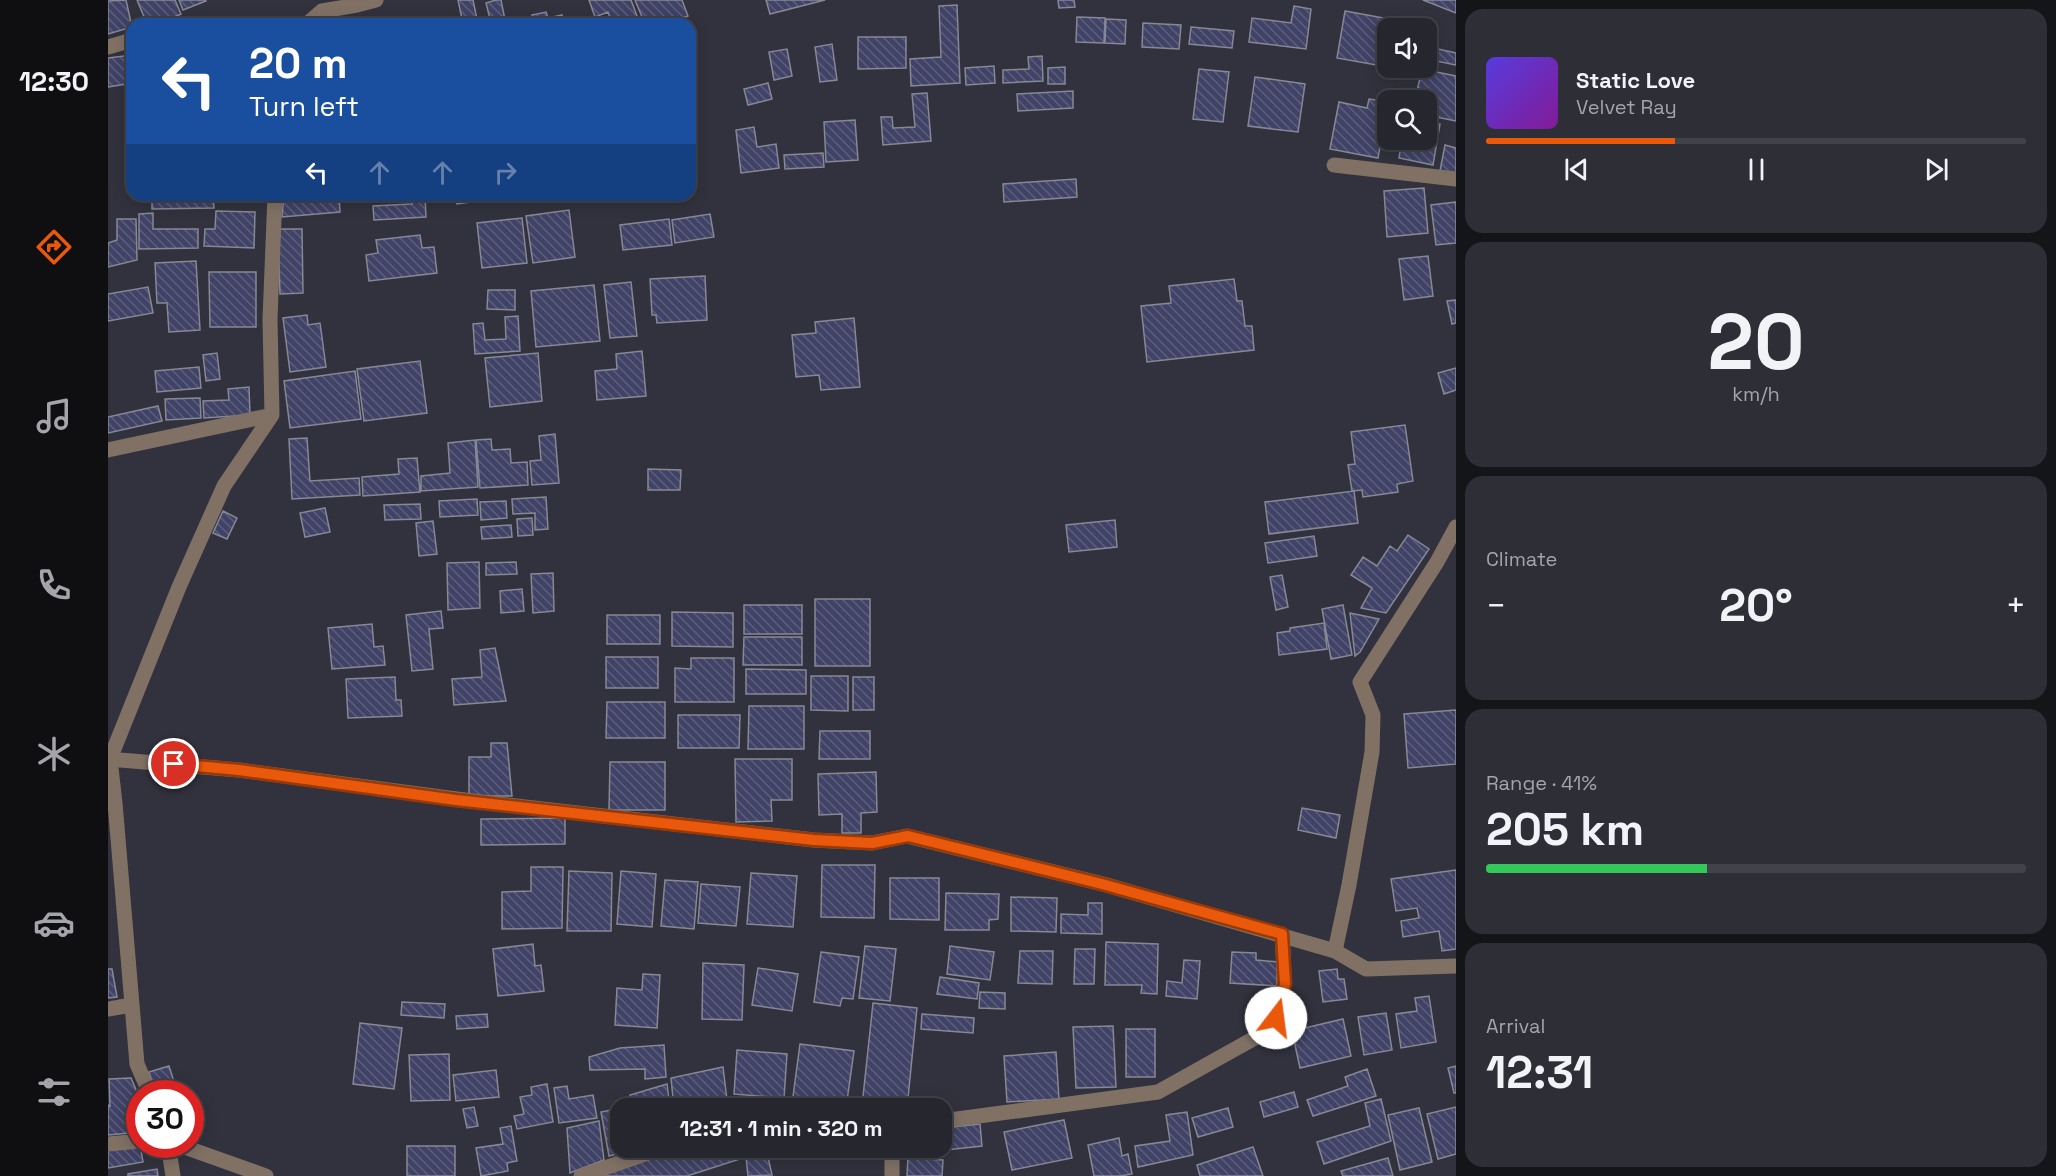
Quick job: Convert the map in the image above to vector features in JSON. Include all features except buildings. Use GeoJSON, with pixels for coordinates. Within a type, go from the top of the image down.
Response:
{"type":"FeatureCollection","features":[{"type":"Feature","properties":{"kind":"street"},"geometry":{"type":"LineString","coordinates":[[314,18],[322,11],[376,0]]}},
{"type":"Feature","properties":{"kind":"street"},"geometry":{"type":"LineString","coordinates":[[108,46],[126,42]]}},
{"type":"Feature","properties":{"kind":"street"},"geometry":{"type":"LineString","coordinates":[[1334,165],[1456,179]]}},
{"type":"Feature","properties":{"kind":"street"},"geometry":{"type":"LineString","coordinates":[[143,1080],[136,1064],[115,803],[109,759],[179,587],[224,486],[272,415],[270,319],[275,201]]}},
{"type":"Feature","properties":{"kind":"street"},"geometry":{"type":"LineString","coordinates":[[108,450],[272,415]]}},
{"type":"Feature","properties":{"kind":"street"},"geometry":{"type":"LineString","coordinates":[[1335,951],[1372,752],[1373,715],[1360,682],[1437,562],[1456,526]]}},
{"type":"Feature","properties":{"kind":"street"},"geometry":{"type":"LineString","coordinates":[[109,759],[239,770],[456,800],[814,840],[872,843],[908,836],[1102,884],[1282,934],[1335,951],[1366,969],[1456,966]]}},
{"type":"Feature","properties":{"kind":"street"},"geometry":{"type":"LineString","coordinates":[[952,1120],[1158,1092],[1269,1030],[1276,1018],[1285,984],[1282,934]]}},
{"type":"Feature","properties":{"kind":"street"},"geometry":{"type":"LineString","coordinates":[[108,1009],[131,1005]]}},
{"type":"Feature","properties":{"kind":"street"},"geometry":{"type":"LineString","coordinates":[[108,1144],[126,1142]]}},
{"type":"Feature","properties":{"kind":"street"},"geometry":{"type":"LineString","coordinates":[[204,1154],[266,1176]]}},
{"type":"Feature","properties":{"kind":"street"},"geometry":{"type":"LineString","coordinates":[[170,1158],[173,1176]]}},
{"type":"Feature","properties":{"kind":"street"},"geometry":{"type":"LineString","coordinates":[[581,1176],[634,1158]]}},
{"type":"Feature","properties":{"kind":"street"},"geometry":{"type":"LineString","coordinates":[[892,1158],[892,1176]]}},
{"type":"Feature","properties":{"kind":"route"},"geometry":{"type":"LineString","coordinates":[[174,764],[239,770],[456,800],[814,840],[872,843],[908,836],[1102,884],[1282,934],[1285,984],[1276,1018]]}}]}
